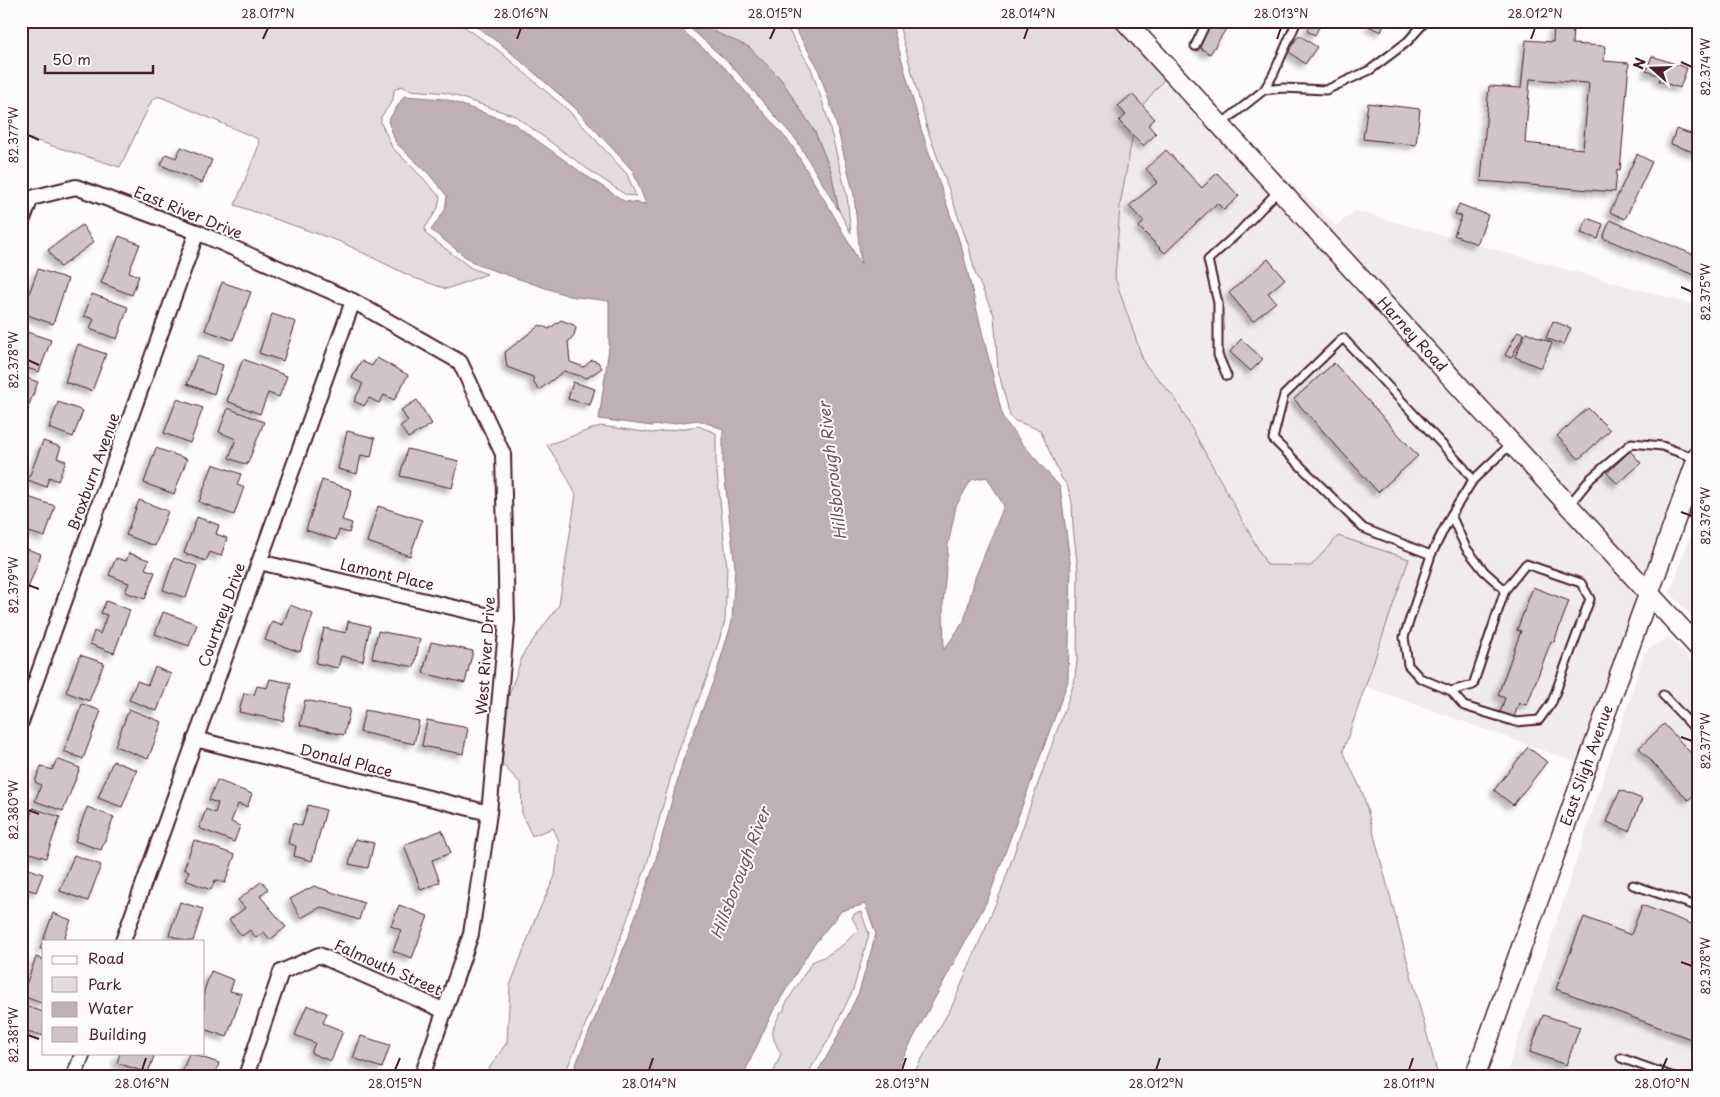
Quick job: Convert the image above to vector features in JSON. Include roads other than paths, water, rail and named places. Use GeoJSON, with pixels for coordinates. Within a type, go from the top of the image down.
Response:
{"type":"FeatureCollection","features":[{"type":"Feature","properties":{"kind":"street","name":"Harney Road"},"geometry":{"type":"LineString","coordinates":[[1125,21],[1699,648]]}},
{"type":"Feature","properties":{"kind":"street","name":"East River Drive"},"geometry":{"type":"LineString","coordinates":[[21,224],[32,198],[76,187],[197,232],[353,301]]}},
{"type":"Feature","properties":{"kind":"street","name":"Broxburn Avenue"},"geometry":{"type":"LineString","coordinates":[[21,722],[197,232]]}},
{"type":"Feature","properties":{"kind":"street","name":"Courtney Drive"},"geometry":{"type":"LineString","coordinates":[[123,940],[353,301]]}},
{"type":"Feature","properties":{"kind":"street","name":"West River Drive"},"geometry":{"type":"LineString","coordinates":[[353,301],[460,362],[503,454],[508,620],[489,813],[471,934],[422,1076]]}},
{"type":"Feature","properties":{"kind":"street","name":"East Sligh Avenue"},"geometry":{"type":"LineString","coordinates":[[1475,1076],[1698,457]]}},
{"type":"Feature","properties":{"kind":"street","name":"Lamont Place"},"geometry":{"type":"LineString","coordinates":[[259,562],[508,620]]}},
{"type":"Feature","properties":{"kind":"street","name":"Donald Place"},"geometry":{"type":"LineString","coordinates":[[195,740],[489,813]]}},
{"type":"Feature","properties":{"kind":"street","name":"Falmouth Street"},"geometry":{"type":"LineString","coordinates":[[246,1076],[281,972],[319,955],[445,1011]]}},
{"type":"Feature","properties":{"kind":"street"},"geometry":{"type":"LineString","coordinates":[[74,1076],[82,1054]]}},
{"type":"Feature","properties":{"kind":"lane"},"geometry":{"type":"LineString","coordinates":[[1195,46],[1208,21]]}},
{"type":"Feature","properties":{"kind":"lane"},"geometry":{"type":"LineString","coordinates":[[1220,125],[1264,90],[1273,75],[1297,21]]}},
{"type":"Feature","properties":{"kind":"lane"},"geometry":{"type":"LineString","coordinates":[[1264,90],[1283,88],[1326,90],[1370,70],[1407,42],[1426,21]]}},
{"type":"Feature","properties":{"kind":"lane"},"geometry":{"type":"LineString","coordinates":[[1655,21],[1663,24],[1671,21]]}},
{"type":"Feature","properties":{"kind":"lane"},"geometry":{"type":"LineString","coordinates":[[1227,376],[1218,355],[1218,303],[1208,260],[1240,231],[1280,190]]}},
{"type":"Feature","properties":{"kind":"lane"},"geometry":{"type":"LineString","coordinates":[[1431,554],[1364,528],[1273,439],[1284,396],[1343,338],[1473,480]]}},
{"type":"Feature","properties":{"kind":"lane"},"geometry":{"type":"LineString","coordinates":[[1451,690],[1473,685],[1505,590],[1526,564],[1582,583],[1590,599],[1552,702],[1539,720],[1516,722],[1464,706],[1451,690],[1420,678],[1408,665],[1404,637],[1431,554],[1451,514],[1473,480],[1511,443]]}},
{"type":"Feature","properties":{"kind":"lane"},"geometry":{"type":"LineString","coordinates":[[1568,506],[1591,478],[1632,443],[1662,446],[1698,457]]}},
{"type":"Feature","properties":{"kind":"lane"},"geometry":{"type":"LineString","coordinates":[[1451,514],[1466,548],[1484,571],[1505,590]]}},
{"type":"Feature","properties":{"kind":"lane"},"geometry":{"type":"LineString","coordinates":[[1663,696],[1699,733]]}},
{"type":"Feature","properties":{"kind":"lane"},"geometry":{"type":"LineString","coordinates":[[1633,885],[1699,907]]}},
{"type":"Feature","properties":{"kind":"lane"},"geometry":{"type":"LineString","coordinates":[[1621,1058],[1671,1076]]}},
{"type":"Feature","properties":{"kind":"water","name":"Hillsborough River"},"geometry":{"type":"Polygon","coordinates":[[[468,21],[672,21],[724,67],[791,144],[861,265],[854,195],[834,115],[817,66],[791,21],[891,21],[921,129],[962,249],[1003,418],[1060,487],[1071,569],[1068,681],[988,899],[893,1076],[815,1076],[834,1044],[859,992],[876,934],[865,904],[841,911],[812,947],[773,1011],[743,1076],[571,1076],[620,958],[654,866],[683,760],[716,674],[732,622],[735,567],[723,463],[723,429],[698,420],[652,426],[599,419],[609,348],[609,301],[569,296],[475,264],[431,230],[445,210],[447,196],[428,173],[396,143],[388,121],[404,96],[445,99],[513,123],[624,201],[646,204],[633,171],[575,108],[502,45],[468,21]],[[987,477],[971,480],[956,506],[948,545],[943,604],[944,650],[964,621],[975,578],[1004,506],[987,477]]]}},
{"type":"Feature","properties":{"kind":"water"},"geometry":{"type":"Polygon","coordinates":[[[690,28],[706,28],[749,47],[781,79],[815,132],[831,171],[839,211],[797,141],[729,63],[690,28]]]}}]}
